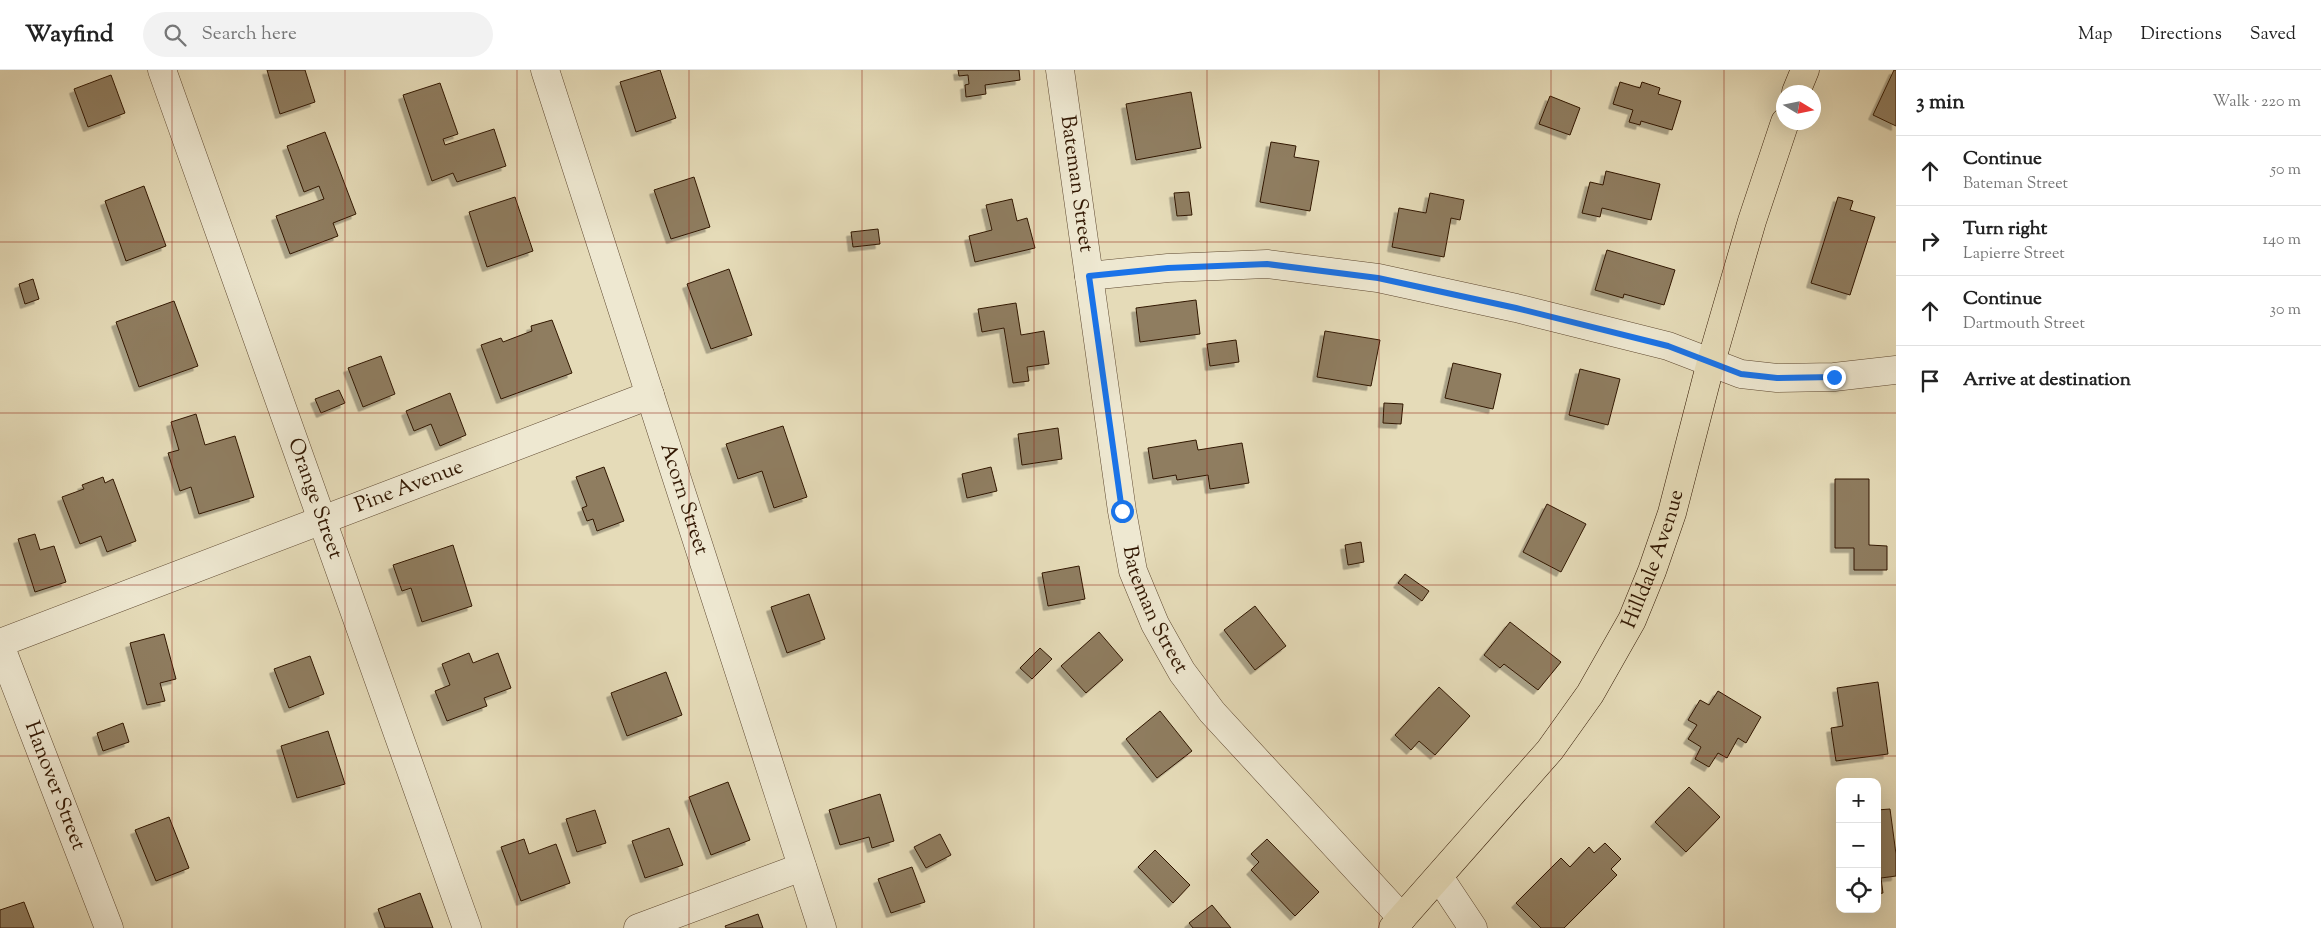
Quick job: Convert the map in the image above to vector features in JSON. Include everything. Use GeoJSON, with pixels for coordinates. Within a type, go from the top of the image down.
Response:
{"type":"FeatureCollection","features":[{"type":"Feature","properties":{"kind":"main road"},"geometry":{"type":"LineString","coordinates":[[1799,85],[1805,70]]}},
{"type":"Feature","properties":{"kind":"main road","name":"Hilldale Avenue"},"geometry":{"type":"LineString","coordinates":[[1397,923],[1550,750],[1590,694],[1632,620],[1652,571],[1672,512],[1711,362],[1752,221],[1781,130]]}},
{"type":"Feature","properties":{"kind":"street","name":"Orange Street"},"geometry":{"type":"LineString","coordinates":[[162,70],[467,928]]}},
{"type":"Feature","properties":{"kind":"street","name":"Acorn Street"},"geometry":{"type":"LineString","coordinates":[[545,70],[822,928]]}},
{"type":"Feature","properties":{"kind":"street","name":"Bateman Street"},"geometry":{"type":"LineString","coordinates":[[1060,70],[1122,511],[1134,571],[1155,624],[1182,672],[1212,712],[1397,923]]}},
{"type":"Feature","properties":{"kind":"street"},"geometry":{"type":"LineString","coordinates":[[1089,276],[1168,268],[1267,264],[1378,278],[1516,308],[1668,346],[1741,374],[1777,378],[1834,377],[1896,370]]}},
{"type":"Feature","properties":{"kind":"street","name":"Pine Avenue"},"geometry":{"type":"LineString","coordinates":[[0,644],[650,395]]}},
{"type":"Feature","properties":{"kind":"street","name":"Hanover Street"},"geometry":{"type":"LineString","coordinates":[[0,644],[109,928]]}},
{"type":"Feature","properties":{"kind":"street"},"geometry":{"type":"LineString","coordinates":[[638,928],[802,867]]}},
{"type":"Feature","properties":{"kind":"street"},"geometry":{"type":"LineString","coordinates":[[1438,877],[1473,928]]}},
{"type":"Feature","properties":{"kind":"building"},"geometry":{"type":"Polygon","coordinates":[[[267,70],[305,70],[315,102],[280,114],[267,70]]]}},
{"type":"Feature","properties":{"kind":"building"},"geometry":{"type":"Polygon","coordinates":[[[660,70],[676,118],[636,132],[620,82],[660,70]]]}},
{"type":"Feature","properties":{"kind":"building"},"geometry":{"type":"Polygon","coordinates":[[[958,70],[1019,70],[1020,80],[985,85],[986,94],[966,97],[965,85],[969,84],[968,75],[959,76],[958,70]]]}},
{"type":"Feature","properties":{"kind":"building"},"geometry":{"type":"Polygon","coordinates":[[[1894,70],[1896,70],[1896,126],[1873,115],[1894,70]]]}},
{"type":"Feature","properties":{"kind":"building"},"geometry":{"type":"Polygon","coordinates":[[[111,75],[125,113],[88,127],[74,89],[111,75]]]}},
{"type":"Feature","properties":{"kind":"building"},"geometry":{"type":"Polygon","coordinates":[[[1620,82],[1640,88],[1642,82],[1660,88],[1658,94],[1681,101],[1672,130],[1641,121],[1640,125],[1629,122],[1633,110],[1613,104],[1620,82]]]}},
{"type":"Feature","properties":{"kind":"building"},"geometry":{"type":"Polygon","coordinates":[[[440,83],[458,134],[443,139],[445,145],[494,129],[506,166],[457,182],[453,173],[432,181],[403,95],[440,83]]]}},
{"type":"Feature","properties":{"kind":"building"},"geometry":{"type":"Polygon","coordinates":[[[1191,92],[1201,148],[1136,160],[1126,104],[1191,92]]]}},
{"type":"Feature","properties":{"kind":"building"},"geometry":{"type":"Polygon","coordinates":[[[1550,96],[1580,108],[1570,135],[1539,124],[1550,96]]]}},
{"type":"Feature","properties":{"kind":"building"},"geometry":{"type":"Polygon","coordinates":[[[325,132],[356,214],[333,223],[338,236],[290,254],[276,216],[324,199],[319,186],[304,192],[287,146],[325,132]]]}},
{"type":"Feature","properties":{"kind":"building"},"geometry":{"type":"Polygon","coordinates":[[[1271,142],[1296,146],[1294,157],[1319,161],[1310,211],[1260,202],[1271,142]]]}},
{"type":"Feature","properties":{"kind":"building"},"geometry":{"type":"Polygon","coordinates":[[[1606,171],[1660,184],[1651,220],[1602,208],[1600,217],[1582,213],[1590,182],[1603,185],[1606,171]]]}},
{"type":"Feature","properties":{"kind":"building"},"geometry":{"type":"Polygon","coordinates":[[[694,177],[710,227],[671,239],[654,190],[694,177]]]}},
{"type":"Feature","properties":{"kind":"building"},"geometry":{"type":"Polygon","coordinates":[[[144,186],[166,246],[126,261],[105,201],[144,186]]]}},
{"type":"Feature","properties":{"kind":"building"},"geometry":{"type":"Polygon","coordinates":[[[1189,192],[1192,215],[1177,216],[1174,193],[1189,192]]]}},
{"type":"Feature","properties":{"kind":"building"},"geometry":{"type":"Polygon","coordinates":[[[1430,193],[1464,200],[1460,220],[1451,218],[1444,257],[1392,247],[1399,208],[1426,213],[1430,193]]]}},
{"type":"Feature","properties":{"kind":"building"},"geometry":{"type":"Polygon","coordinates":[[[515,197],[533,251],[487,267],[469,212],[515,197]]]}},
{"type":"Feature","properties":{"kind":"building"},"geometry":{"type":"Polygon","coordinates":[[[1838,197],[1853,201],[1850,210],[1875,217],[1850,295],[1811,283],[1838,197]]]}},
{"type":"Feature","properties":{"kind":"building"},"geometry":{"type":"Polygon","coordinates":[[[1012,199],[1017,221],[1027,218],[1035,248],[975,262],[969,236],[992,230],[986,205],[1012,199]]]}},
{"type":"Feature","properties":{"kind":"building"},"geometry":{"type":"Polygon","coordinates":[[[878,229],[880,244],[853,247],[851,232],[878,229]]]}},
{"type":"Feature","properties":{"kind":"building"},"geometry":{"type":"Polygon","coordinates":[[[1607,250],[1675,270],[1664,305],[1624,294],[1623,298],[1595,290],[1607,250]]]}},
{"type":"Feature","properties":{"kind":"building"},"geometry":{"type":"Polygon","coordinates":[[[729,269],[752,335],[711,349],[687,284],[729,269]]]}},
{"type":"Feature","properties":{"kind":"building"},"geometry":{"type":"Polygon","coordinates":[[[33,279],[39,299],[25,304],[19,284],[33,279]]]}},
{"type":"Feature","properties":{"kind":"building"},"geometry":{"type":"Polygon","coordinates":[[[1196,300],[1200,334],[1140,342],[1136,308],[1196,300]]]}},
{"type":"Feature","properties":{"kind":"building"},"geometry":{"type":"Polygon","coordinates":[[[174,301],[198,366],[139,387],[116,322],[174,301]]]}},
{"type":"Feature","properties":{"kind":"building"},"geometry":{"type":"Polygon","coordinates":[[[1016,303],[1021,335],[1044,331],[1049,364],[1027,367],[1029,381],[1013,383],[1004,328],[982,332],[978,309],[1016,303]]]}},
{"type":"Feature","properties":{"kind":"building"},"geometry":{"type":"Polygon","coordinates":[[[552,320],[572,373],[501,399],[481,345],[501,338],[503,342],[532,331],[531,326],[552,320]]]}},
{"type":"Feature","properties":{"kind":"building"},"geometry":{"type":"Polygon","coordinates":[[[1325,331],[1380,340],[1371,386],[1317,377],[1325,331]]]}},
{"type":"Feature","properties":{"kind":"building"},"geometry":{"type":"Polygon","coordinates":[[[1236,340],[1239,362],[1210,366],[1207,344],[1236,340]]]}},
{"type":"Feature","properties":{"kind":"building"},"geometry":{"type":"Polygon","coordinates":[[[381,356],[395,394],[363,407],[348,368],[381,356]]]}},
{"type":"Feature","properties":{"kind":"building"},"geometry":{"type":"Polygon","coordinates":[[[1453,363],[1501,374],[1493,409],[1445,398],[1453,363]]]}},
{"type":"Feature","properties":{"kind":"building"},"geometry":{"type":"Polygon","coordinates":[[[1580,369],[1620,379],[1608,425],[1569,415],[1580,369]]]}},
{"type":"Feature","properties":{"kind":"building"},"geometry":{"type":"Polygon","coordinates":[[[339,390],[345,403],[321,413],[315,399],[339,390]]]}},
{"type":"Feature","properties":{"kind":"building"},"geometry":{"type":"Polygon","coordinates":[[[450,393],[466,435],[440,446],[431,424],[414,431],[406,411],[450,393]]]}},
{"type":"Feature","properties":{"kind":"building"},"geometry":{"type":"Polygon","coordinates":[[[1384,403],[1403,404],[1401,424],[1383,423],[1384,403]]]}},
{"type":"Feature","properties":{"kind":"building"},"geometry":{"type":"Polygon","coordinates":[[[196,414],[205,445],[235,436],[254,497],[199,514],[191,487],[180,491],[168,453],[179,450],[171,422],[196,414]]]}},
{"type":"Feature","properties":{"kind":"building"},"geometry":{"type":"Polygon","coordinates":[[[783,426],[807,497],[774,508],[762,471],[738,479],[726,444],[783,426]]]}},
{"type":"Feature","properties":{"kind":"building"},"geometry":{"type":"Polygon","coordinates":[[[1058,428],[1062,459],[1022,465],[1018,434],[1058,428]]]}},
{"type":"Feature","properties":{"kind":"building"},"geometry":{"type":"Polygon","coordinates":[[[1196,440],[1198,450],[1242,443],[1249,483],[1210,489],[1208,475],[1177,480],[1176,475],[1153,479],[1148,448],[1196,440]]]}},
{"type":"Feature","properties":{"kind":"building"},"geometry":{"type":"Polygon","coordinates":[[[604,467],[624,521],[597,531],[593,519],[587,521],[582,508],[587,506],[576,477],[604,467]]]}},
{"type":"Feature","properties":{"kind":"building"},"geometry":{"type":"Polygon","coordinates":[[[991,467],[997,491],[967,498],[962,474],[991,467]]]}},
{"type":"Feature","properties":{"kind":"building"},"geometry":{"type":"Polygon","coordinates":[[[103,477],[105,483],[113,479],[136,541],[107,552],[101,536],[80,544],[62,497],[84,489],[82,485],[103,477]]]}},
{"type":"Feature","properties":{"kind":"building"},"geometry":{"type":"Polygon","coordinates":[[[1835,479],[1869,479],[1869,545],[1887,546],[1887,570],[1854,570],[1854,548],[1835,548],[1835,479]]]}},
{"type":"Feature","properties":{"kind":"building"},"geometry":{"type":"Polygon","coordinates":[[[1547,504],[1586,524],[1561,572],[1523,552],[1547,504]]]}},
{"type":"Feature","properties":{"kind":"building"},"geometry":{"type":"Polygon","coordinates":[[[35,534],[40,550],[54,546],[66,582],[35,592],[18,539],[35,534]]]}},
{"type":"Feature","properties":{"kind":"building"},"geometry":{"type":"Polygon","coordinates":[[[1361,542],[1364,562],[1348,565],[1345,545],[1361,542]]]}},
{"type":"Feature","properties":{"kind":"building"},"geometry":{"type":"Polygon","coordinates":[[[453,545],[472,606],[422,622],[411,588],[402,591],[393,565],[453,545]]]}},
{"type":"Feature","properties":{"kind":"building"},"geometry":{"type":"Polygon","coordinates":[[[1079,566],[1085,599],[1048,606],[1042,573],[1079,566]]]}},
{"type":"Feature","properties":{"kind":"building"},"geometry":{"type":"Polygon","coordinates":[[[1405,574],[1429,591],[1422,601],[1398,583],[1405,574]]]}},
{"type":"Feature","properties":{"kind":"building"},"geometry":{"type":"Polygon","coordinates":[[[809,594],[825,639],[787,653],[771,607],[809,594]]]}},
{"type":"Feature","properties":{"kind":"building"},"geometry":{"type":"Polygon","coordinates":[[[1255,606],[1286,646],[1255,670],[1224,630],[1255,606]]]}},
{"type":"Feature","properties":{"kind":"building"},"geometry":{"type":"Polygon","coordinates":[[[1510,622],[1561,662],[1538,690],[1504,664],[1500,668],[1484,655],[1510,622]]]}},
{"type":"Feature","properties":{"kind":"building"},"geometry":{"type":"Polygon","coordinates":[[[1099,632],[1123,660],[1086,693],[1061,666],[1099,632]]]}},
{"type":"Feature","properties":{"kind":"building"},"geometry":{"type":"Polygon","coordinates":[[[164,634],[176,679],[160,683],[165,701],[147,705],[130,643],[164,634]]]}},
{"type":"Feature","properties":{"kind":"building"},"geometry":{"type":"Polygon","coordinates":[[[1040,648],[1052,659],[1032,679],[1020,668],[1040,648]]]}},
{"type":"Feature","properties":{"kind":"building"},"geometry":{"type":"Polygon","coordinates":[[[469,653],[473,663],[498,653],[511,688],[484,698],[487,706],[447,721],[435,691],[450,685],[442,664],[469,653]]]}},
{"type":"Feature","properties":{"kind":"building"},"geometry":{"type":"Polygon","coordinates":[[[310,656],[324,694],[289,708],[274,669],[310,656]]]}},
{"type":"Feature","properties":{"kind":"building"},"geometry":{"type":"Polygon","coordinates":[[[666,672],[682,715],[627,736],[611,693],[666,672]]]}},
{"type":"Feature","properties":{"kind":"building"},"geometry":{"type":"Polygon","coordinates":[[[1878,682],[1888,754],[1836,761],[1831,728],[1843,726],[1837,688],[1878,682]]]}},
{"type":"Feature","properties":{"kind":"building"},"geometry":{"type":"Polygon","coordinates":[[[1439,687],[1470,716],[1435,755],[1419,741],[1411,750],[1395,735],[1439,687]]]}},
{"type":"Feature","properties":{"kind":"building"},"geometry":{"type":"Polygon","coordinates":[[[1718,691],[1761,717],[1746,743],[1738,738],[1727,758],[1718,753],[1709,767],[1695,759],[1701,747],[1688,739],[1697,725],[1688,720],[1700,700],[1709,705],[1718,691]]]}},
{"type":"Feature","properties":{"kind":"building"},"geometry":{"type":"Polygon","coordinates":[[[1160,711],[1192,751],[1157,778],[1126,739],[1160,711]]]}},
{"type":"Feature","properties":{"kind":"building"},"geometry":{"type":"Polygon","coordinates":[[[123,723],[129,742],[103,751],[97,733],[123,723]]]}},
{"type":"Feature","properties":{"kind":"building"},"geometry":{"type":"Polygon","coordinates":[[[328,731],[345,784],[297,798],[281,746],[328,731]]]}},
{"type":"Feature","properties":{"kind":"building"},"geometry":{"type":"Polygon","coordinates":[[[728,782],[750,840],[711,855],[689,797],[728,782]]]}},
{"type":"Feature","properties":{"kind":"building"},"geometry":{"type":"Polygon","coordinates":[[[1689,787],[1720,817],[1686,852],[1655,822],[1689,787]]]}},
{"type":"Feature","properties":{"kind":"building"},"geometry":{"type":"Polygon","coordinates":[[[880,794],[894,841],[872,848],[869,837],[840,845],[829,810],[880,794]]]}},
{"type":"Feature","properties":{"kind":"building"},"geometry":{"type":"Polygon","coordinates":[[[1890,809],[1896,854],[1896,876],[1881,878],[1881,823],[1881,810],[1890,809]]]}},
{"type":"Feature","properties":{"kind":"building"},"geometry":{"type":"Polygon","coordinates":[[[595,810],[606,843],[577,852],[566,819],[595,810]]]}},
{"type":"Feature","properties":{"kind":"building"},"geometry":{"type":"Polygon","coordinates":[[[169,817],[189,868],[156,881],[135,830],[169,817]]]}},
{"type":"Feature","properties":{"kind":"building"},"geometry":{"type":"Polygon","coordinates":[[[669,828],[683,865],[645,878],[632,841],[669,828]]]}},
{"type":"Feature","properties":{"kind":"building"},"geometry":{"type":"Polygon","coordinates":[[[940,834],[951,855],[926,868],[914,847],[940,834]]]}},
{"type":"Feature","properties":{"kind":"building"},"geometry":{"type":"Polygon","coordinates":[[[524,839],[529,854],[556,844],[570,883],[521,901],[501,847],[524,839]]]}},
{"type":"Feature","properties":{"kind":"building"},"geometry":{"type":"Polygon","coordinates":[[[1267,839],[1319,892],[1295,916],[1251,870],[1259,862],[1251,854],[1267,839]]]}},
{"type":"Feature","properties":{"kind":"building"},"geometry":{"type":"Polygon","coordinates":[[[1605,843],[1621,859],[1611,869],[1617,875],[1564,928],[1541,928],[1516,903],[1561,858],[1570,867],[1589,847],[1594,853],[1605,843]]]}},
{"type":"Feature","properties":{"kind":"building"},"geometry":{"type":"Polygon","coordinates":[[[1155,850],[1190,885],[1173,903],[1138,867],[1155,850]]]}},
{"type":"Feature","properties":{"kind":"building"},"geometry":{"type":"Polygon","coordinates":[[[912,867],[925,902],[891,913],[878,879],[912,867]]]}},
{"type":"Feature","properties":{"kind":"building"},"geometry":{"type":"Polygon","coordinates":[[[420,893],[433,928],[385,928],[378,909],[420,893]]]}},
{"type":"Feature","properties":{"kind":"building"},"geometry":{"type":"Polygon","coordinates":[[[24,902],[34,928],[0,928],[0,910],[24,902]]]}},
{"type":"Feature","properties":{"kind":"building"},"geometry":{"type":"Polygon","coordinates":[[[1212,905],[1231,928],[1193,928],[1189,923],[1212,905]]]}},
{"type":"Feature","properties":{"kind":"building"},"geometry":{"type":"Polygon","coordinates":[[[758,914],[763,928],[726,928],[725,926],[758,914]]]}},
{"type":"Feature","properties":{"kind":"route"},"geometry":{"type":"LineString","coordinates":[[1122,511],[1089,276],[1168,268],[1267,264],[1378,278],[1516,308],[1668,346],[1741,374],[1777,378],[1834,377]]}}]}
